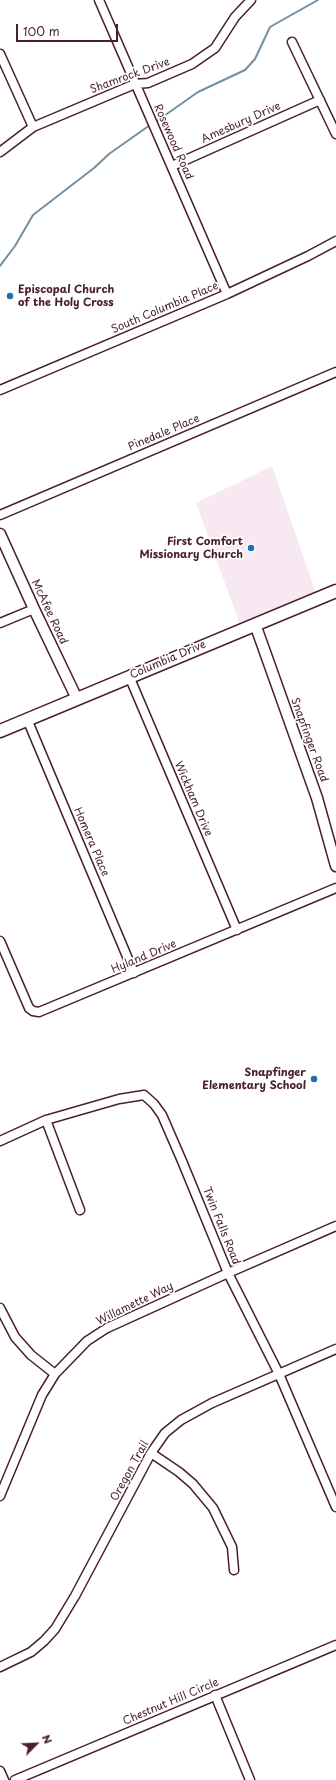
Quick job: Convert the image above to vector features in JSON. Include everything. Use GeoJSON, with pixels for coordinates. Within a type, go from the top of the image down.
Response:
{"type":"FeatureCollection","features":[{"type":"Feature","properties":{"kind":"main road","name":"Columbia Drive"},"geometry":{"type":"LineString","coordinates":[[0,731],[27,718],[77,699],[129,676],[336,591]]}},
{"type":"Feature","properties":{"kind":"street","name":"Rosewood Road"},"geometry":{"type":"LineString","coordinates":[[99,0],[226,294]]}},
{"type":"Feature","properties":{"kind":"street","name":"Shamrock Drive"},"geometry":{"type":"LineString","coordinates":[[0,152],[33,127],[135,84],[148,83],[192,64],[216,48],[235,17],[251,0]]}},
{"type":"Feature","properties":{"kind":"street"},"geometry":{"type":"LineString","coordinates":[[292,42],[336,134]]}},
{"type":"Feature","properties":{"kind":"street"},"geometry":{"type":"LineString","coordinates":[[0,54],[33,127]]}},
{"type":"Feature","properties":{"kind":"street","name":"Amesbury Drive"},"geometry":{"type":"LineString","coordinates":[[172,166],[320,100]]}},
{"type":"Feature","properties":{"kind":"street","name":"South Columbia Place"},"geometry":{"type":"LineString","coordinates":[[0,390],[226,294],[308,256],[336,241]]}},
{"type":"Feature","properties":{"kind":"street","name":"Pinedale Place"},"geometry":{"type":"LineString","coordinates":[[0,515],[336,372]]}},
{"type":"Feature","properties":{"kind":"street","name":"McAfee Road"},"geometry":{"type":"LineString","coordinates":[[0,534],[77,699]]}},
{"type":"Feature","properties":{"kind":"street"},"geometry":{"type":"LineString","coordinates":[[0,623],[34,609]]}},
{"type":"Feature","properties":{"kind":"street","name":"Snapfinger Road"},"geometry":{"type":"LineString","coordinates":[[255,624],[316,798],[336,866]]}},
{"type":"Feature","properties":{"kind":"street","name":"Wickham Drive"},"geometry":{"type":"LineString","coordinates":[[129,676],[237,930]]}},
{"type":"Feature","properties":{"kind":"street","name":"Homera Place"},"geometry":{"type":"LineString","coordinates":[[27,718],[134,973]]}},
{"type":"Feature","properties":{"kind":"street","name":"Hyland Drive"},"geometry":{"type":"LineString","coordinates":[[0,941],[28,1008],[39,1012],[336,888]]}},
{"type":"Feature","properties":{"kind":"street","name":"Twin Falls Road"},"geometry":{"type":"LineString","coordinates":[[0,1141],[46,1120],[129,1097],[144,1096],[154,1104],[162,1115],[228,1273],[279,1374],[336,1507]]}},
{"type":"Feature","properties":{"kind":"street"},"geometry":{"type":"LineString","coordinates":[[46,1120],[80,1210]]}},
{"type":"Feature","properties":{"kind":"street","name":"Willamette Way"},"geometry":{"type":"LineString","coordinates":[[0,1496],[42,1395],[55,1374],[87,1341],[107,1328],[336,1226]]}},
{"type":"Feature","properties":{"kind":"street"},"geometry":{"type":"LineString","coordinates":[[0,1308],[15,1337],[31,1355],[55,1374]]}},
{"type":"Feature","properties":{"kind":"street","name":"Oregon Trail"},"geometry":{"type":"LineString","coordinates":[[0,1667],[31,1652],[55,1630],[75,1596],[151,1453],[165,1432],[181,1420],[212,1403],[336,1349]]}},
{"type":"Feature","properties":{"kind":"street"},"geometry":{"type":"LineString","coordinates":[[151,1453],[179,1472],[193,1484],[213,1508],[232,1547],[234,1570]]}},
{"type":"Feature","properties":{"kind":"street","name":"Chestnut Hill Circle"},"geometry":{"type":"LineString","coordinates":[[15,1780],[336,1645]]}},
{"type":"Feature","properties":{"kind":"street"},"geometry":{"type":"LineString","coordinates":[[215,1695],[250,1780]]}},
{"type":"Feature","properties":{"kind":"street"},"geometry":{"type":"LineString","coordinates":[[0,1771],[4,1780]]}},
{"type":"Feature","properties":{"kind":"shaded area"},"geometry":{"type":"Polygon","coordinates":[[[272,466],[318,599],[242,630],[196,503],[272,466]]]}},
{"type":"Feature","properties":{"kind":"waterway"},"geometry":{"type":"LineString","coordinates":[[154,123],[198,92],[245,70],[255,59],[270,27],[318,0]]}},
{"type":"Feature","properties":{"kind":"waterway"},"geometry":{"type":"LineString","coordinates":[[0,266],[15,246],[33,215],[94,168],[109,154],[150,125]]}},
{"type":"Feature","properties":{"kind":"place","name":"Episcopal Church of the Holy Cross"},"geometry":{"type":"Point","coordinates":[10,296]}},
{"type":"Feature","properties":{"kind":"place","name":"First Comfort Missionary Church"},"geometry":{"type":"Point","coordinates":[251,548]}},
{"type":"Feature","properties":{"kind":"place","name":"Snapfinger Elementary School"},"geometry":{"type":"Point","coordinates":[314,1079]}}]}
